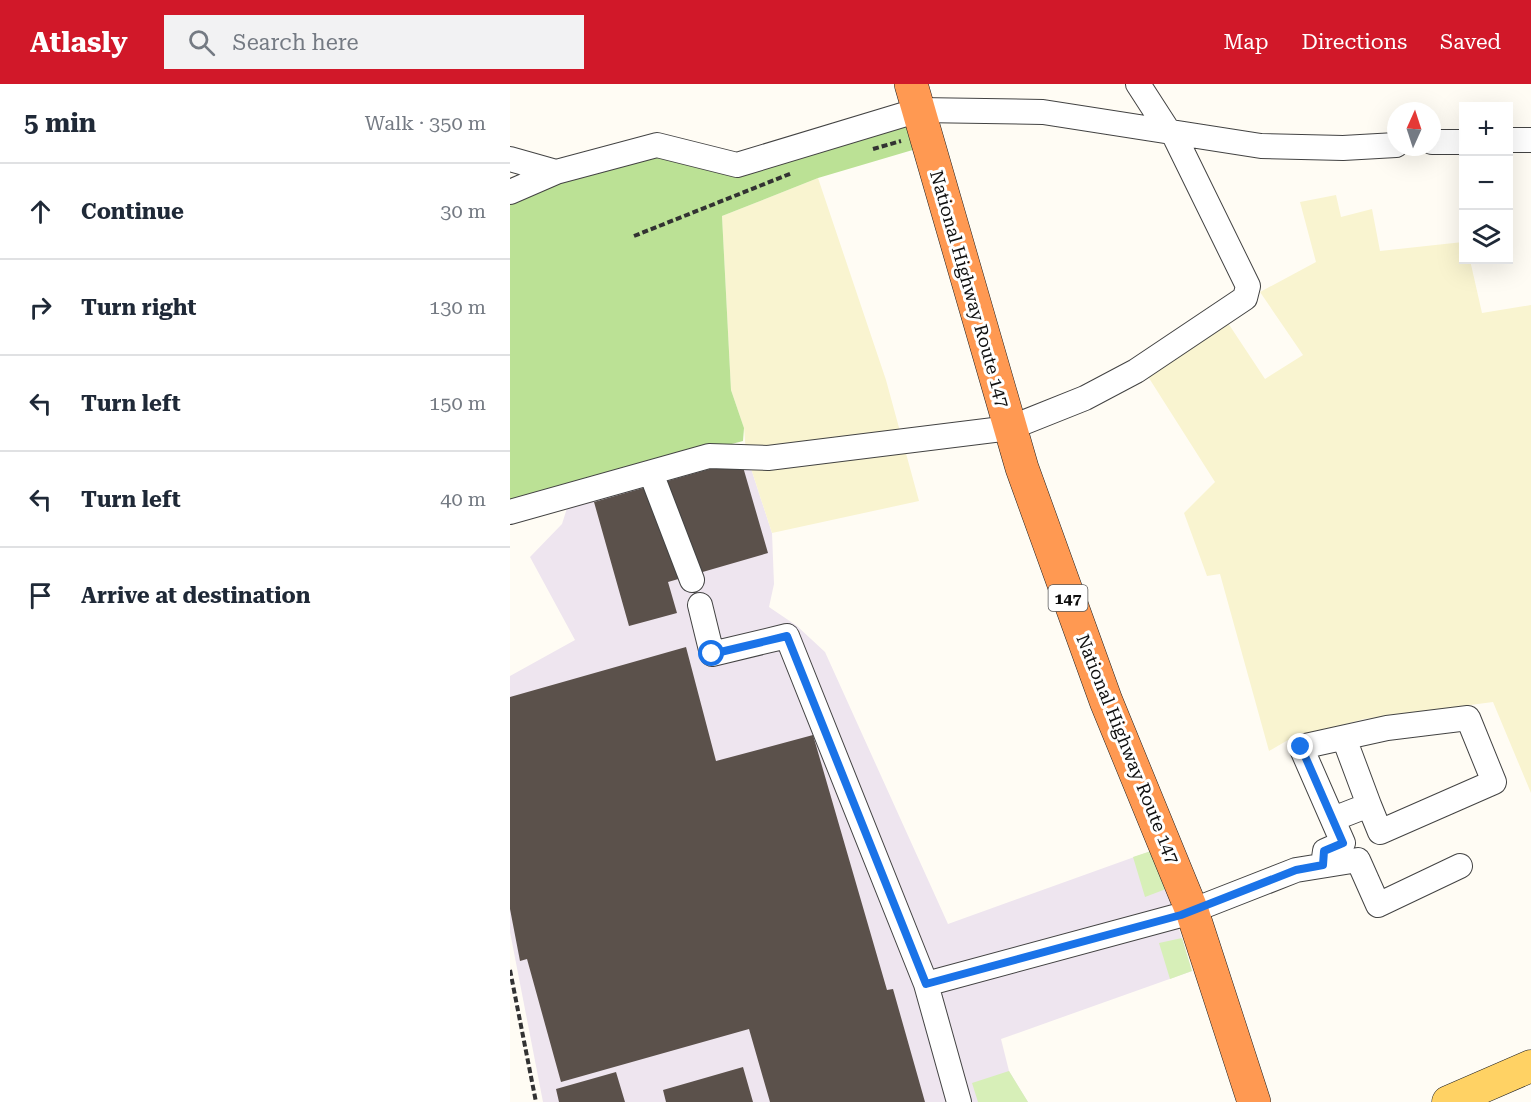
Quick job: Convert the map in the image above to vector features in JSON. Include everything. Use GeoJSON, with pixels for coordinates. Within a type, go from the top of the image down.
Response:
{"type":"FeatureCollection","features":[{"type":"Feature","properties":{"kind":"highway","name":"National Highway Route 147"},"geometry":{"type":"LineString","coordinates":[[915,97],[1022,468],[1106,701],[1192,911],[1254,1102]]}},
{"type":"Feature","properties":{"kind":"main road"},"geometry":{"type":"LineString","coordinates":[[1448,1102],[1531,1066]]}},
{"type":"Feature","properties":{"kind":"street"},"geometry":{"type":"LineString","coordinates":[[510,512],[709,456],[768,458],[1010,428],[1085,398],[1136,371],[1245,298],[1248,286],[1171,132],[1138,84]]}},
{"type":"Feature","properties":{"kind":"street"},"geometry":{"type":"LineString","coordinates":[[510,192],[556,172],[657,145],[737,165],[915,97],[1043,112],[1261,146],[1343,148],[1387,146]]}},
{"type":"Feature","properties":{"kind":"street"},"geometry":{"type":"LineString","coordinates":[[1513,140],[1531,140]]}},
{"type":"Feature","properties":{"kind":"street"},"geometry":{"type":"LineString","coordinates":[[1441,142],[1459,142]]}},
{"type":"Feature","properties":{"kind":"street"},"geometry":{"type":"LineString","coordinates":[[510,159],[556,172]]}},
{"type":"Feature","properties":{"kind":"street"},"geometry":{"type":"LineString","coordinates":[[651,473],[692,580]]}},
{"type":"Feature","properties":{"kind":"street"},"geometry":{"type":"LineString","coordinates":[[700,605],[712,654],[787,636],[926,984],[959,1102]]}},
{"type":"Feature","properties":{"kind":"street"},"geometry":{"type":"LineString","coordinates":[[1323,865],[1324,851],[1343,843],[1301,747],[1387,728],[1468,718],[1494,782],[1380,832],[1344,738]]}},
{"type":"Feature","properties":{"kind":"street"},"geometry":{"type":"LineString","coordinates":[[1333,819],[1369,805]]}},
{"type":"Feature","properties":{"kind":"street"},"geometry":{"type":"LineString","coordinates":[[926,984],[1192,911],[1296,870],[1358,860],[1378,905],[1459,866]]}},
{"type":"Feature","properties":{"kind":"path"},"geometry":{"type":"LineString","coordinates":[[872,149],[905,140]]}},
{"type":"Feature","properties":{"kind":"path"},"geometry":{"type":"LineString","coordinates":[[634,236],[794,172]]}},
{"type":"Feature","properties":{"kind":"path"},"geometry":{"type":"LineString","coordinates":[[510,970],[536,1102]]}},
{"type":"Feature","properties":{"kind":"shaded area"},"geometry":{"type":"Polygon","coordinates":[[[818,178],[886,380],[919,501],[772,533],[746,453],[744,428],[731,390],[722,216],[818,178]]]}},
{"type":"Feature","properties":{"kind":"shaded area"},"geometry":{"type":"Polygon","coordinates":[[[1336,195],[1341,217],[1372,209],[1380,251],[1459,242],[1459,264],[1471,264],[1482,313],[1531,305],[1531,793],[1493,702],[1364,719],[1288,740],[1269,751],[1220,574],[1207,576],[1184,513],[1215,482],[1147,375],[1226,320],[1265,379],[1303,355],[1260,292],[1316,262],[1300,202],[1336,195]]]}},
{"type":"Feature","properties":{"kind":"shaded area"},"geometry":{"type":"Polygon","coordinates":[[[746,453],[772,533],[774,584],[769,607],[797,626],[825,652],[948,924],[1151,851],[1170,900],[1192,971],[1001,1039],[1009,1071],[1028,1102],[543,1102],[510,932],[510,676],[575,640],[530,557],[562,524],[568,505],[746,453]]]}},
{"type":"Feature","properties":{"kind":"green space"},"geometry":{"type":"Polygon","coordinates":[[[907,123],[916,149],[818,178],[722,216],[731,390],[744,428],[743,441],[510,502],[510,202],[559,179],[659,153],[742,173],[907,123]]]}},
{"type":"Feature","properties":{"kind":"green space"},"geometry":{"type":"Polygon","coordinates":[[[1151,851],[1166,889],[1145,897],[1133,857],[1151,851]]]}},
{"type":"Feature","properties":{"kind":"green space"},"geometry":{"type":"Polygon","coordinates":[[[1182,938],[1192,971],[1170,979],[1159,943],[1182,938]]]}},
{"type":"Feature","properties":{"kind":"green space"},"geometry":{"type":"Polygon","coordinates":[[[1009,1071],[1028,1102],[978,1102],[972,1083],[1009,1071]]]}},
{"type":"Feature","properties":{"kind":"building"},"geometry":{"type":"Polygon","coordinates":[[[741,460],[768,553],[668,582],[677,613],[629,626],[594,502],[741,460]]]}},
{"type":"Feature","properties":{"kind":"building"},"geometry":{"type":"Polygon","coordinates":[[[686,647],[716,761],[813,735],[887,990],[893,989],[925,1102],[770,1102],[749,1029],[561,1082],[527,959],[520,961],[510,909],[510,697],[686,647]]]}},
{"type":"Feature","properties":{"kind":"building"},"geometry":{"type":"Polygon","coordinates":[[[743,1067],[753,1102],[666,1102],[663,1090],[743,1067]]]}},
{"type":"Feature","properties":{"kind":"building"},"geometry":{"type":"Polygon","coordinates":[[[616,1072],[625,1102],[559,1102],[556,1089],[616,1072]]]}},
{"type":"Feature","properties":{"kind":"route"},"geometry":{"type":"LineString","coordinates":[[712,654],[787,636],[926,984],[1181,915],[1296,870],[1323,865],[1324,851],[1343,843],[1301,747]]}}]}
